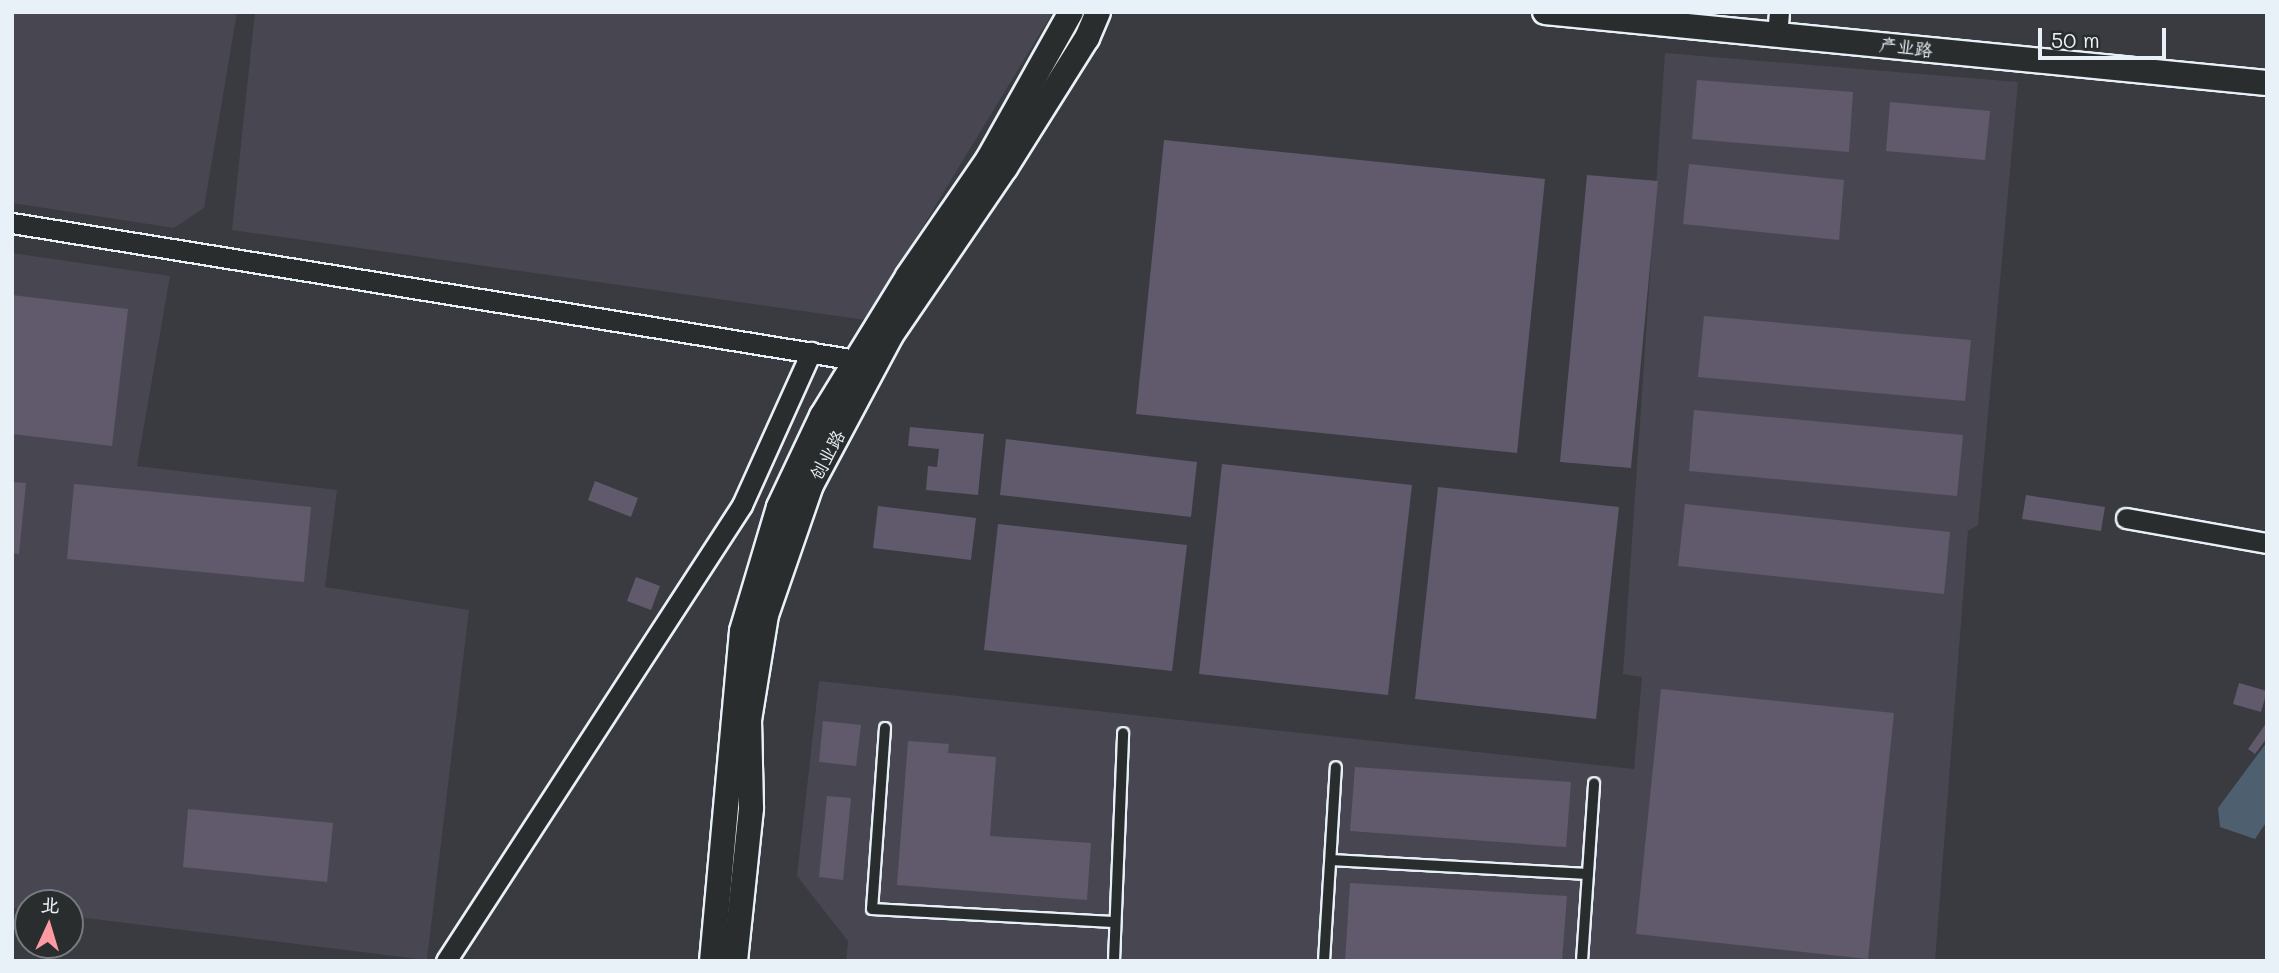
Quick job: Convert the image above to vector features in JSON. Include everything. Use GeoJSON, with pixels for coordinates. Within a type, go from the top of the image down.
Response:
{"type":"FeatureCollection","features":[{"type":"Feature","properties":{"kind":"street","name":"创业路"},"geometry":{"type":"LineString","coordinates":[[712,961],[742,631],[779,507],[822,415],[989,158],[1071,12]]}},
{"type":"Feature","properties":{"kind":"street","name":"创业路"},"geometry":{"type":"LineString","coordinates":[[735,961],[751,808],[749,719],[766,615],[811,485],[891,335],[1005,168],[1087,38],[1098,12]]}},
{"type":"Feature","properties":{"kind":"street","name":"产业路"},"geometry":{"type":"LineString","coordinates":[[1545,12],[1778,24],[2267,83]]}},
{"type":"Feature","properties":{"kind":"street"},"geometry":{"type":"LineString","coordinates":[[12,223],[856,360]]}},
{"type":"Feature","properties":{"kind":"street"},"geometry":{"type":"LineString","coordinates":[[446,961],[742,505],[811,352]]}},
{"type":"Feature","properties":{"kind":"street"},"geometry":{"type":"LineString","coordinates":[[2126,518],[2267,542]]}},
{"type":"Feature","properties":{"kind":"lane"},"geometry":{"type":"LineString","coordinates":[[885,728],[872,909],[1113,922]]}},
{"type":"Feature","properties":{"kind":"lane"},"geometry":{"type":"LineString","coordinates":[[1114,961],[1113,922],[1123,733]]}},
{"type":"Feature","properties":{"kind":"lane"},"geometry":{"type":"LineString","coordinates":[[1324,961],[1336,766]]}},
{"type":"Feature","properties":{"kind":"lane"},"geometry":{"type":"LineString","coordinates":[[1583,961],[1594,783]]}},
{"type":"Feature","properties":{"kind":"lane"},"geometry":{"type":"LineString","coordinates":[[1331,860],[1588,874]]}},
{"type":"Feature","properties":{"kind":"shaded area"},"geometry":{"type":"Polygon","coordinates":[[[12,12],[237,12],[204,208],[174,228],[12,203],[12,12]]]}},
{"type":"Feature","properties":{"kind":"shaded area"},"geometry":{"type":"Polygon","coordinates":[[[255,12],[1053,12],[866,320],[232,230],[255,12]]]}},
{"type":"Feature","properties":{"kind":"shaded area"},"geometry":{"type":"Polygon","coordinates":[[[1665,53],[2018,82],[1978,525],[1968,531],[1935,961],[846,961],[848,941],[797,876],[819,681],[1634,769],[1642,677],[1623,674],[1665,53]]]}},
{"type":"Feature","properties":{"kind":"shaded area"},"geometry":{"type":"Polygon","coordinates":[[[12,253],[170,276],[137,466],[337,490],[325,587],[469,610],[427,960],[84,918],[84,889],[14,889],[12,908],[12,253]]]}},
{"type":"Feature","properties":{"kind":"water"},"geometry":{"type":"Polygon","coordinates":[[[2267,742],[2267,821],[2255,839],[2220,827],[2218,808],[2267,742]]]}},
{"type":"Feature","properties":{"kind":"building"},"geometry":{"type":"Polygon","coordinates":[[[1697,80],[1853,92],[1849,152],[1692,139],[1697,80]]]}},
{"type":"Feature","properties":{"kind":"building"},"geometry":{"type":"Polygon","coordinates":[[[1890,102],[1990,111],[1985,160],[1886,151],[1890,102]]]}},
{"type":"Feature","properties":{"kind":"building"},"geometry":{"type":"Polygon","coordinates":[[[1164,140],[1545,179],[1517,453],[1136,414],[1164,140]]]}},
{"type":"Feature","properties":{"kind":"building"},"geometry":{"type":"Polygon","coordinates":[[[1689,164],[1844,180],[1839,240],[1683,224],[1689,164]]]}},
{"type":"Feature","properties":{"kind":"building"},"geometry":{"type":"Polygon","coordinates":[[[1587,175],[1658,181],[1631,468],[1560,462],[1587,175]]]}},
{"type":"Feature","properties":{"kind":"building"},"geometry":{"type":"Polygon","coordinates":[[[12,295],[128,309],[112,446],[12,434],[12,295]]]}},
{"type":"Feature","properties":{"kind":"building"},"geometry":{"type":"Polygon","coordinates":[[[1704,316],[1971,340],[1965,401],[1698,377],[1704,316]]]}},
{"type":"Feature","properties":{"kind":"building"},"geometry":{"type":"Polygon","coordinates":[[[1694,410],[1963,435],[1957,496],[1689,471],[1694,410]]]}},
{"type":"Feature","properties":{"kind":"building"},"geometry":{"type":"Polygon","coordinates":[[[910,427],[984,434],[978,495],[926,490],[928,466],[937,467],[939,449],[908,446],[910,427]]]}},
{"type":"Feature","properties":{"kind":"building"},"geometry":{"type":"Polygon","coordinates":[[[1006,439],[1197,462],[1191,517],[1000,495],[1006,439]]]}},
{"type":"Feature","properties":{"kind":"building"},"geometry":{"type":"Polygon","coordinates":[[[1222,464],[1412,485],[1388,695],[1199,674],[1222,464]]]}},
{"type":"Feature","properties":{"kind":"building"},"geometry":{"type":"Polygon","coordinates":[[[595,481],[638,498],[631,517],[588,500],[595,481]]]}},
{"type":"Feature","properties":{"kind":"building"},"geometry":{"type":"Polygon","coordinates":[[[12,482],[26,483],[19,554],[12,553],[12,482]]]}},
{"type":"Feature","properties":{"kind":"building"},"geometry":{"type":"Polygon","coordinates":[[[74,484],[311,507],[304,582],[67,559],[74,484]]]}},
{"type":"Feature","properties":{"kind":"building"},"geometry":{"type":"Polygon","coordinates":[[[1438,487],[1619,507],[1596,719],[1415,699],[1438,487]]]}},
{"type":"Feature","properties":{"kind":"building"},"geometry":{"type":"Polygon","coordinates":[[[2026,495],[2105,507],[2101,531],[2022,519],[2026,495]]]}},
{"type":"Feature","properties":{"kind":"building"},"geometry":{"type":"Polygon","coordinates":[[[1685,504],[1950,532],[1944,594],[1678,566],[1685,504]]]}},
{"type":"Feature","properties":{"kind":"building"},"geometry":{"type":"Polygon","coordinates":[[[878,506],[976,518],[971,560],[873,548],[878,506]]]}},
{"type":"Feature","properties":{"kind":"building"},"geometry":{"type":"Polygon","coordinates":[[[998,524],[1187,545],[1172,671],[984,650],[998,524]]]}},
{"type":"Feature","properties":{"kind":"building"},"geometry":{"type":"Polygon","coordinates":[[[636,577],[660,586],[651,610],[627,601],[636,577]]]}},
{"type":"Feature","properties":{"kind":"building"},"geometry":{"type":"Polygon","coordinates":[[[2239,683],[2267,691],[2261,712],[2233,704],[2239,683]]]}},
{"type":"Feature","properties":{"kind":"building"},"geometry":{"type":"Polygon","coordinates":[[[1661,689],[1894,713],[1868,959],[1636,934],[1661,689]]]}},
{"type":"Feature","properties":{"kind":"building"},"geometry":{"type":"Polygon","coordinates":[[[823,721],[861,725],[856,766],[819,762],[823,721]]]}},
{"type":"Feature","properties":{"kind":"building"},"geometry":{"type":"Polygon","coordinates":[[[2267,722],[2267,738],[2255,754],[2248,749],[2267,722]]]}},
{"type":"Feature","properties":{"kind":"building"},"geometry":{"type":"Polygon","coordinates":[[[908,741],[949,744],[948,753],[996,757],[990,836],[1091,843],[1087,900],[897,885],[908,741]]]}},
{"type":"Feature","properties":{"kind":"building"},"geometry":{"type":"Polygon","coordinates":[[[1355,767],[1571,782],[1566,847],[1350,831],[1355,767]]]}},
{"type":"Feature","properties":{"kind":"building"},"geometry":{"type":"Polygon","coordinates":[[[827,796],[851,798],[843,880],[819,877],[827,796]]]}},
{"type":"Feature","properties":{"kind":"building"},"geometry":{"type":"Polygon","coordinates":[[[188,809],[333,823],[327,882],[183,867],[188,809]]]}},
{"type":"Feature","properties":{"kind":"building"},"geometry":{"type":"Polygon","coordinates":[[[1350,883],[1567,896],[1562,961],[1345,961],[1350,883]]]}}]}
